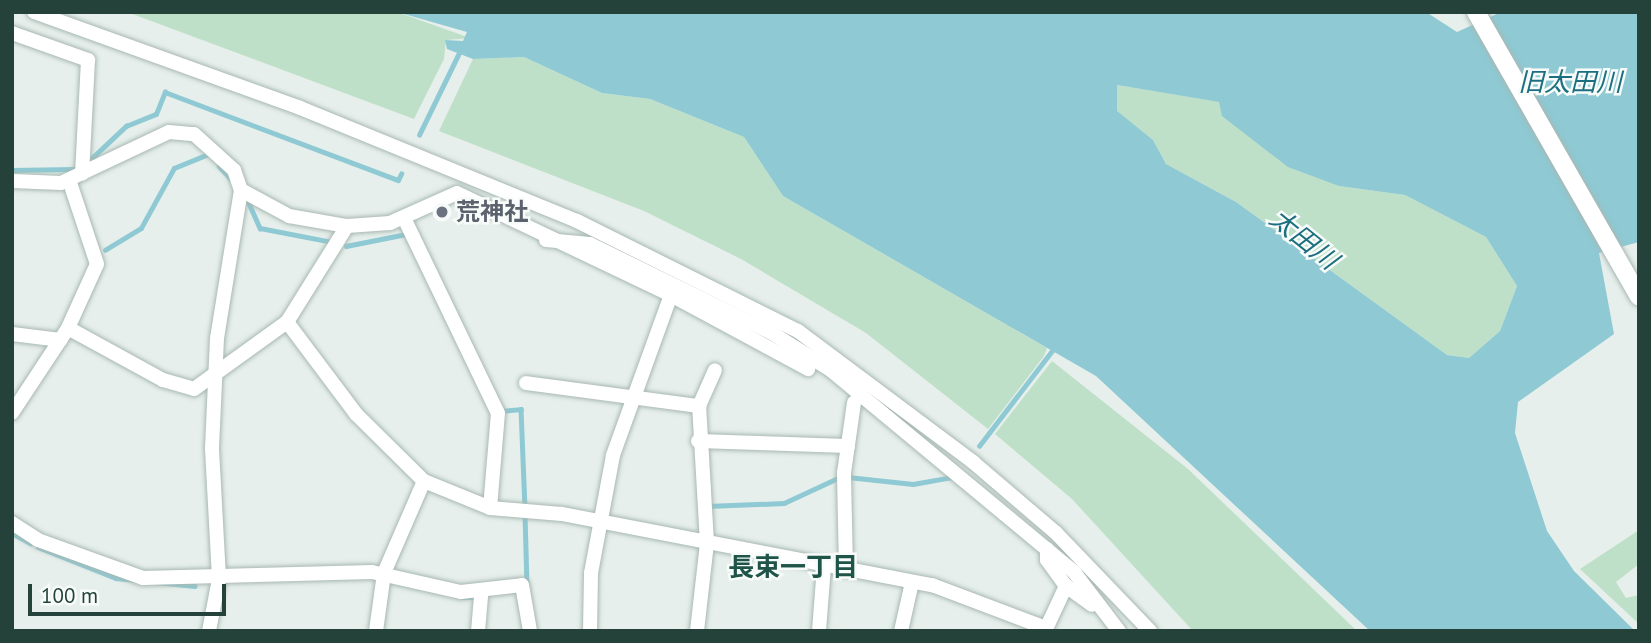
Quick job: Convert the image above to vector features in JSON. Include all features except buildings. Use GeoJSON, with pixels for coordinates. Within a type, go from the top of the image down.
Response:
{"type":"FeatureCollection","features":[{"type":"Feature","properties":{"kind":"street"},"geometry":{"type":"LineString","coordinates":[[34,12],[300,107],[577,221],[798,331],[983,471],[1055,533],[1150,631]]}},
{"type":"Feature","properties":{"kind":"street"},"geometry":{"type":"LineString","coordinates":[[1477,13],[1611,255],[1639,297]]}},
{"type":"Feature","properties":{"kind":"street"},"geometry":{"type":"LineString","coordinates":[[12,33],[88,60],[75,177],[97,264],[65,334],[12,413]]}},
{"type":"Feature","properties":{"kind":"street"},"geometry":{"type":"LineString","coordinates":[[12,181],[75,177],[169,132],[194,134],[234,170],[241,190],[215,370],[219,579],[209,631]]}},
{"type":"Feature","properties":{"kind":"street"},"geometry":{"type":"LineString","coordinates":[[241,190],[289,216],[347,226],[404,218],[457,193],[546,240],[671,295],[808,369]]}},
{"type":"Feature","properties":{"kind":"street"},"geometry":{"type":"LineString","coordinates":[[404,218],[498,413],[490,508]]}},
{"type":"Feature","properties":{"kind":"street"},"geometry":{"type":"LineString","coordinates":[[12,334],[65,334],[163,380],[194,389],[215,370],[286,322],[347,226]]}},
{"type":"Feature","properties":{"kind":"street"},"geometry":{"type":"LineString","coordinates":[[546,240],[590,244],[772,333],[918,438],[1047,549],[1105,616]]}},
{"type":"Feature","properties":{"kind":"street"},"geometry":{"type":"LineString","coordinates":[[590,631],[601,522],[632,397],[671,295]]}},
{"type":"Feature","properties":{"kind":"street"},"geometry":{"type":"LineString","coordinates":[[286,322],[356,414],[424,481],[490,508],[601,522],[912,582],[1046,629],[1066,586]]}},
{"type":"Feature","properties":{"kind":"street"},"geometry":{"type":"LineString","coordinates":[[697,631],[707,543],[698,441],[699,406],[715,370]]}},
{"type":"Feature","properties":{"kind":"street"},"geometry":{"type":"LineString","coordinates":[[526,383],[699,406]]}},
{"type":"Feature","properties":{"kind":"street"},"geometry":{"type":"LineString","coordinates":[[846,570],[848,446],[854,402]]}},
{"type":"Feature","properties":{"kind":"street"},"geometry":{"type":"LineString","coordinates":[[698,441],[848,446]]}},
{"type":"Feature","properties":{"kind":"street"},"geometry":{"type":"LineString","coordinates":[[376,631],[384,573],[424,481]]}},
{"type":"Feature","properties":{"kind":"street"},"geometry":{"type":"LineString","coordinates":[[12,523],[119,573],[219,579],[265,570],[384,573],[481,593],[522,585],[530,631]]}},
{"type":"Feature","properties":{"kind":"street"},"geometry":{"type":"LineString","coordinates":[[1047,549],[1047,560],[1066,586],[1121,631]]}},
{"type":"Feature","properties":{"kind":"street"},"geometry":{"type":"LineString","coordinates":[[819,631],[824,566]]}},
{"type":"Feature","properties":{"kind":"street"},"geometry":{"type":"LineString","coordinates":[[901,631],[912,582]]}},
{"type":"Feature","properties":{"kind":"street"},"geometry":{"type":"LineString","coordinates":[[478,631],[481,593]]}},
{"type":"Feature","properties":{"kind":"green space"},"geometry":{"type":"Polygon","coordinates":[[[127,12],[397,12],[470,38],[446,40],[444,59],[414,119],[127,12]]]}},
{"type":"Feature","properties":{"kind":"green space"},"geometry":{"type":"Polygon","coordinates":[[[524,57],[602,93],[650,99],[744,137],[783,196],[1047,348],[1044,356],[988,429],[866,333],[741,259],[644,211],[439,131],[473,59],[524,57]]]}},
{"type":"Feature","properties":{"kind":"green space"},"geometry":{"type":"Polygon","coordinates":[[[1117,85],[1220,102],[1339,186],[1405,195],[1486,237],[1517,286],[1500,331],[1469,358],[1447,355],[1236,202],[1166,164],[1153,140],[1116,111],[1117,85]]]}},
{"type":"Feature","properties":{"kind":"green space"},"geometry":{"type":"Polygon","coordinates":[[[1052,361],[1188,469],[1357,631],[1193,631],[1072,499],[995,434],[1052,361]]]}},
{"type":"Feature","properties":{"kind":"green space"},"geometry":{"type":"Polygon","coordinates":[[[1639,530],[1639,564],[1616,582],[1626,598],[1639,595],[1639,624],[1580,569],[1639,530]]]}},
{"type":"Feature","properties":{"kind":"water","name":"旧太田川"},"geometry":{"type":"Polygon","coordinates":[[[397,12],[1426,12],[1457,32],[1501,12],[1639,12],[1639,242],[1599,253],[1614,334],[1518,402],[1515,433],[1547,531],[1574,571],[1635,631],[1370,631],[1096,376],[783,196],[744,137],[650,99],[602,93],[524,57],[473,59],[447,49],[445,40],[463,41],[467,32],[397,12]],[[1117,85],[1117,111],[1153,140],[1166,164],[1236,202],[1447,355],[1469,358],[1500,331],[1517,286],[1486,237],[1405,195],[1339,186],[1288,167],[1222,116],[1219,102],[1117,85]]]}},
{"type":"Feature","properties":{"kind":"waterway"},"geometry":{"type":"LineString","coordinates":[[419,135],[459,53]]}},
{"type":"Feature","properties":{"kind":"waterway"},"geometry":{"type":"LineString","coordinates":[[92,158],[126,126],[156,114],[165,92],[398,180],[401,174]]}},
{"type":"Feature","properties":{"kind":"waterway"},"geometry":{"type":"LineString","coordinates":[[105,250],[141,228],[174,168],[208,154]]}},
{"type":"Feature","properties":{"kind":"waterway"},"geometry":{"type":"LineString","coordinates":[[219,166],[232,180]]}},
{"type":"Feature","properties":{"kind":"waterway"},"geometry":{"type":"LineString","coordinates":[[12,170],[74,169]]}},
{"type":"Feature","properties":{"kind":"waterway"},"geometry":{"type":"LineString","coordinates":[[248,201],[260,228],[333,242]]}},
{"type":"Feature","properties":{"kind":"waterway"},"geometry":{"type":"LineString","coordinates":[[346,246],[406,234]]}},
{"type":"Feature","properties":{"kind":"waterway"},"geometry":{"type":"LineString","coordinates":[[979,446],[1055,347]]}},
{"type":"Feature","properties":{"kind":"waterway"},"geometry":{"type":"LineString","coordinates":[[500,411],[521,409],[525,507]]}},
{"type":"Feature","properties":{"kind":"waterway"},"geometry":{"type":"LineString","coordinates":[[848,477],[913,484],[951,477]]}},
{"type":"Feature","properties":{"kind":"waterway"},"geometry":{"type":"LineString","coordinates":[[707,506],[784,503],[838,478]]}},
{"type":"Feature","properties":{"kind":"waterway"},"geometry":{"type":"LineString","coordinates":[[525,514],[527,585]]}},
{"type":"Feature","properties":{"kind":"waterway"},"geometry":{"type":"LineString","coordinates":[[12,533],[30,543]]}},
{"type":"Feature","properties":{"kind":"waterway"},"geometry":{"type":"LineString","coordinates":[[38,547],[116,578],[195,586]]}},
{"type":"Feature","properties":{"kind":"waterway"},"geometry":{"type":"LineString","coordinates":[[463,598],[473,598]]}},
{"type":"Feature","properties":{"kind":"place","name":"荒神社"},"geometry":{"type":"Point","coordinates":[442,212]}},
{"type":"Feature","properties":{"kind":"district","name":"長束一丁目"},"geometry":{"type":"Point","coordinates":[793,567]}},
{"type":"Feature","properties":{"kind":"water label","name":"太田川"},"geometry":{"type":"Point","coordinates":[1304,239]}}]}
